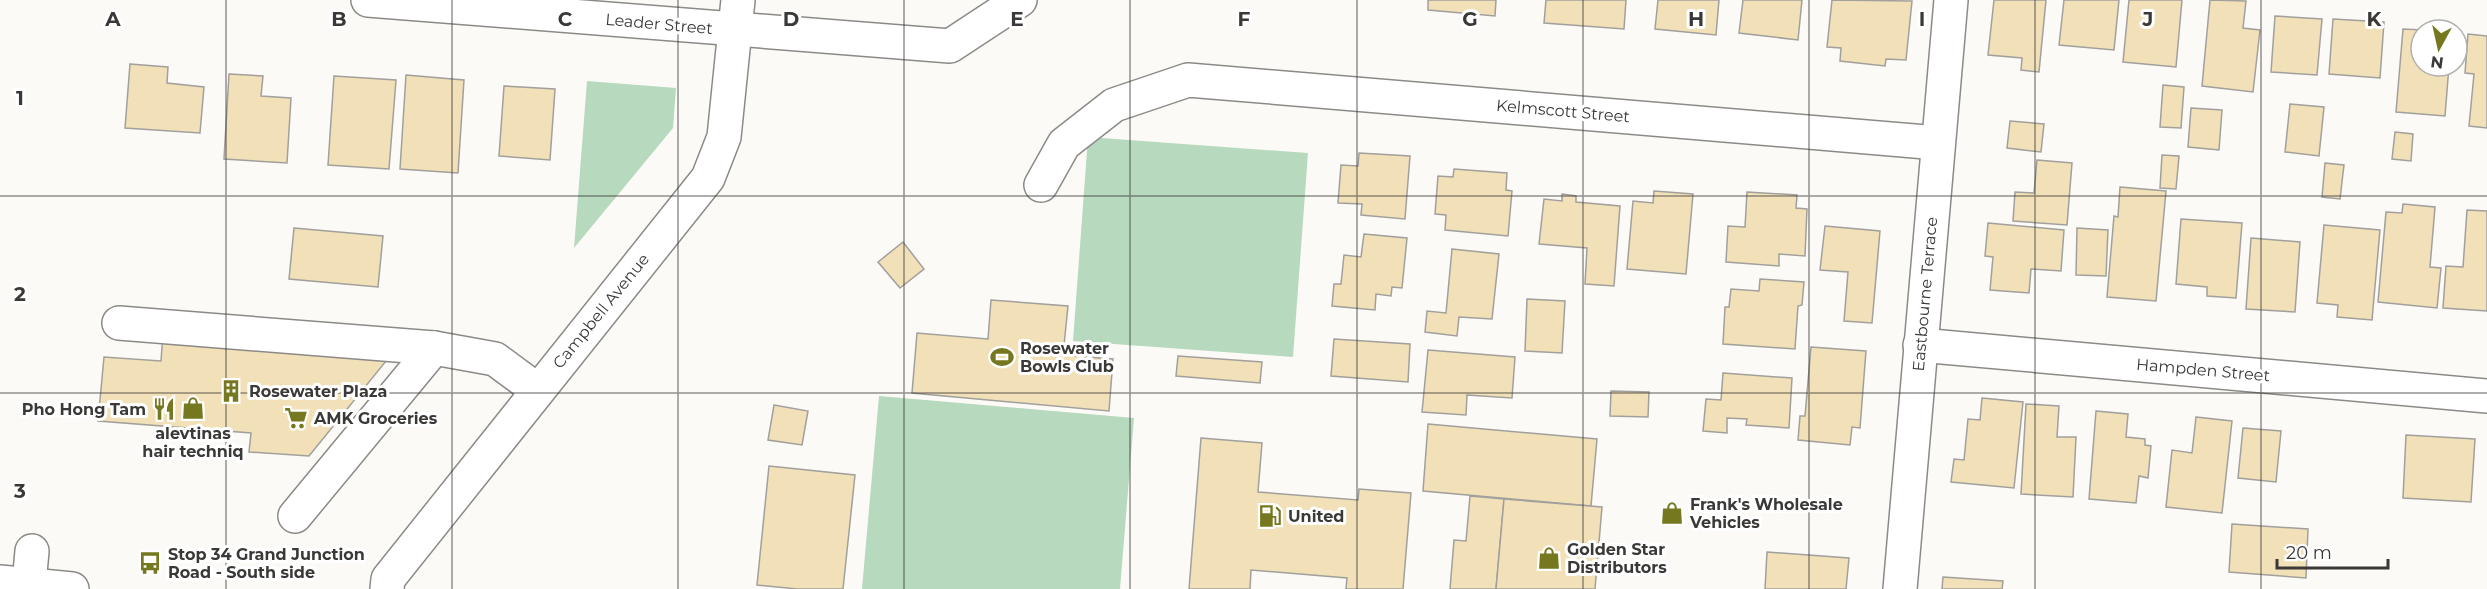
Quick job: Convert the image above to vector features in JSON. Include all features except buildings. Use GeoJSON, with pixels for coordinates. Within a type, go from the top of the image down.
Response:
{"type":"FeatureCollection","features":[{"type":"Feature","properties":{"kind":"main road","name":"Leader Street"},"geometry":{"type":"LineString","coordinates":[[368,0],[737,15],[951,46],[1020,0]]}},
{"type":"Feature","properties":{"kind":"main road","name":"Eastbourne Terrace"},"geometry":{"type":"LineString","coordinates":[[1900,589],[1951,0]]}},
{"type":"Feature","properties":{"kind":"main road","name":"Campbell Avenue"},"geometry":{"type":"LineString","coordinates":[[387,589],[388,579],[708,178],[724,137],[737,15]]}},
{"type":"Feature","properties":{"kind":"main road","name":"Kelmscott Street"},"geometry":{"type":"LineString","coordinates":[[1041,186],[1064,144],[1114,105],[1188,80],[1938,143]]}},
{"type":"Feature","properties":{"kind":"main road"},"geometry":{"type":"LineString","coordinates":[[119,323],[434,348],[495,359],[537,390]]}},
{"type":"Feature","properties":{"kind":"main road","name":"Hampden Street"},"geometry":{"type":"LineString","coordinates":[[1920,345],[2487,396]]}},
{"type":"Feature","properties":{"kind":"main road"},"geometry":{"type":"LineString","coordinates":[[295,516],[434,348]]}},
{"type":"Feature","properties":{"kind":"main road"},"geometry":{"type":"LineString","coordinates":[[32,551],[15,583],[72,589]]}},
{"type":"Feature","properties":{"kind":"green space"},"geometry":{"type":"Polygon","coordinates":[[[587,81],[676,88],[673,128],[574,248],[587,81]]]}},
{"type":"Feature","properties":{"kind":"green space"},"geometry":{"type":"Polygon","coordinates":[[[1088,137],[1308,153],[1293,357],[1073,341],[1088,137]]]}},
{"type":"Feature","properties":{"kind":"green space"},"geometry":{"type":"Polygon","coordinates":[[[879,396],[1134,418],[1120,589],[862,589],[879,396]]]}},
{"type":"Feature","properties":{"kind":"place","name":"Rosewater Bowls Club"},"geometry":{"type":"Point","coordinates":[1002,357]}},
{"type":"Feature","properties":{"kind":"place","name":"Rosewater Plaza"},"geometry":{"type":"Point","coordinates":[231,391]}},
{"type":"Feature","properties":{"kind":"place","name":"alevtinas hair techniq"},"geometry":{"type":"Point","coordinates":[193,408]}},
{"type":"Feature","properties":{"kind":"place","name":"Pho Hong Tam"},"geometry":{"type":"Point","coordinates":[164,409]}},
{"type":"Feature","properties":{"kind":"place","name":"AMK Groceries"},"geometry":{"type":"Point","coordinates":[296,418]}},
{"type":"Feature","properties":{"kind":"place","name":"Frank's Wholesale Vehicles"},"geometry":{"type":"Point","coordinates":[1672,513]}},
{"type":"Feature","properties":{"kind":"place","name":"United"},"geometry":{"type":"Point","coordinates":[1270,516]}},
{"type":"Feature","properties":{"kind":"place","name":"Golden Star Distributors"},"geometry":{"type":"Point","coordinates":[1549,558]}},
{"type":"Feature","properties":{"kind":"place","name":"Stop 34 Grand Junction Road - South side"},"geometry":{"type":"Point","coordinates":[150,563]}}]}
